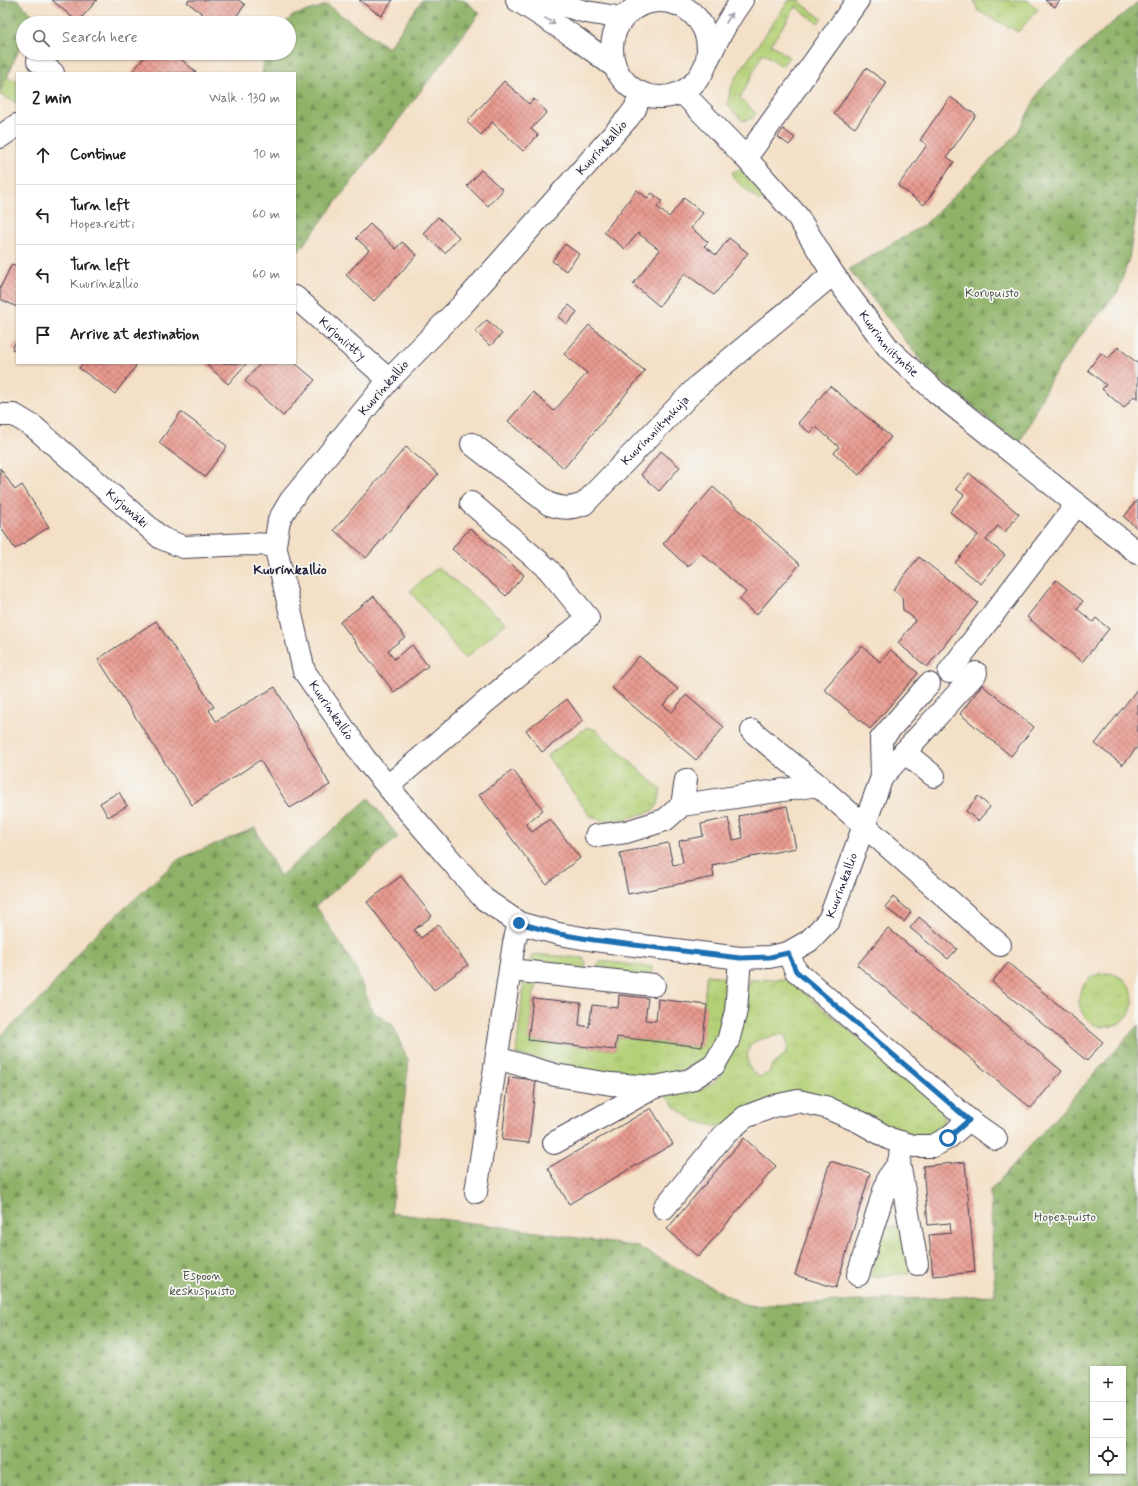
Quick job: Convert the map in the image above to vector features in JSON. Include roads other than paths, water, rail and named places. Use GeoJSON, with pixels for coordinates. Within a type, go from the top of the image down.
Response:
{"type":"FeatureCollection","features":[{"type":"Feature","properties":{"kind":"street"},"geometry":{"type":"LineString","coordinates":[[517,0],[573,36],[615,67]]}},
{"type":"Feature","properties":{"kind":"street"},"geometry":{"type":"LineString","coordinates":[[545,0],[586,12],[623,18]]}},
{"type":"Feature","properties":{"kind":"street"},"geometry":{"type":"LineString","coordinates":[[683,7],[704,0]]}},
{"type":"Feature","properties":{"kind":"street"},"geometry":{"type":"LineString","coordinates":[[706,63],[708,54],[706,35],[697,19],[683,7],[670,2],[655,1],[637,6],[623,18],[614,34],[612,53],[615,67],[625,83],[632,89],[641,93],[664,97],[682,92],[697,80],[706,63],[724,26],[742,0]]}},
{"type":"Feature","properties":{"kind":"street"},"geometry":{"type":"LineString","coordinates":[[746,158],[858,0]]}},
{"type":"Feature","properties":{"kind":"street","name":"Kuurinniityntie"},"geometry":{"type":"LineString","coordinates":[[682,92],[746,158],[798,217],[833,274],[889,349],[936,392],[1138,553]]}},
{"type":"Feature","properties":{"kind":"street","name":"Kuurinkallio"},"geometry":{"type":"LineString","coordinates":[[641,93],[635,109],[628,118],[463,304],[389,380],[291,500],[279,520],[275,545],[304,671],[366,759],[484,899],[519,923],[559,934],[594,940],[740,958],[770,957],[788,953],[808,941],[829,920],[882,777]]}},
{"type":"Feature","properties":{"kind":"street"},"geometry":{"type":"LineString","coordinates":[[0,137],[16,126]]}},
{"type":"Feature","properties":{"kind":"street","name":"Kuurinniitynkuja"},"geometry":{"type":"LineString","coordinates":[[472,444],[549,504],[562,508],[575,507],[584,504],[699,385],[833,274]]}},
{"type":"Feature","properties":{"kind":"street","name":"Kirjoniitty"},"geometry":{"type":"LineString","coordinates":[[296,298],[389,380]]}},
{"type":"Feature","properties":{"kind":"street","name":"Kirjomäki"},"geometry":{"type":"LineString","coordinates":[[0,415],[14,415],[34,427],[160,538],[183,547],[275,545]]}},
{"type":"Feature","properties":{"kind":"street"},"geometry":{"type":"LineString","coordinates":[[388,786],[488,700],[588,618],[549,570],[471,503]]}},
{"type":"Feature","properties":{"kind":"street"},"geometry":{"type":"LineString","coordinates":[[949,672],[1077,504]]}},
{"type":"Feature","properties":{"kind":"street"},"geometry":{"type":"LineString","coordinates":[[882,777],[976,673]]}},
{"type":"Feature","properties":{"kind":"street"},"geometry":{"type":"LineString","coordinates":[[882,777],[881,739],[928,684]]}},
{"type":"Feature","properties":{"kind":"street"},"geometry":{"type":"LineString","coordinates":[[752,731],[818,784],[1000,945]]}},
{"type":"Feature","properties":{"kind":"street"},"geometry":{"type":"LineString","coordinates":[[904,752],[934,776]]}},
{"type":"Feature","properties":{"kind":"street"},"geometry":{"type":"LineString","coordinates":[[682,806],[686,780]]}},
{"type":"Feature","properties":{"kind":"street"},"geometry":{"type":"LineString","coordinates":[[596,836],[626,832],[665,820],[682,806],[818,784]]}},
{"type":"Feature","properties":{"kind":"street"},"geometry":{"type":"LineString","coordinates":[[476,1192],[510,970],[519,923]]}},
{"type":"Feature","properties":{"kind":"street"},"geometry":{"type":"LineString","coordinates":[[788,953],[796,971],[969,1120],[996,1139]]}},
{"type":"Feature","properties":{"kind":"street"},"geometry":{"type":"LineString","coordinates":[[497,1058],[555,1076],[611,1084],[655,1087],[690,1080],[714,1065],[728,1041],[736,1011],[740,958]]}},
{"type":"Feature","properties":{"kind":"street"},"geometry":{"type":"LineString","coordinates":[[510,970],[654,985]]}},
{"type":"Feature","properties":{"kind":"street"},"geometry":{"type":"LineString","coordinates":[[554,1142],[655,1087]]}},
{"type":"Feature","properties":{"kind":"street"},"geometry":{"type":"LineString","coordinates":[[664,1208],[723,1136],[745,1117],[774,1106],[798,1101],[825,1107],[860,1122],[890,1139],[900,1153],[917,1264]]}},
{"type":"Feature","properties":{"kind":"street"},"geometry":{"type":"LineString","coordinates":[[858,1275],[888,1178],[900,1153],[914,1146],[933,1146],[948,1138],[969,1120]]}},
{"type":"Feature","properties":{"kind":"district","name":"Kuurinkallio"},"geometry":{"type":"Point","coordinates":[290,570]}},
{"type":"Feature","properties":{"kind":"park label","name":"Korupuisto"},"geometry":{"type":"Point","coordinates":[992,293]}},
{"type":"Feature","properties":{"kind":"park label","name":"Hopeapuisto"},"geometry":{"type":"Point","coordinates":[1065,1217]}},
{"type":"Feature","properties":{"kind":"park label","name":"Espoon keskuspuisto"},"geometry":{"type":"Point","coordinates":[202,1284]}}]}
